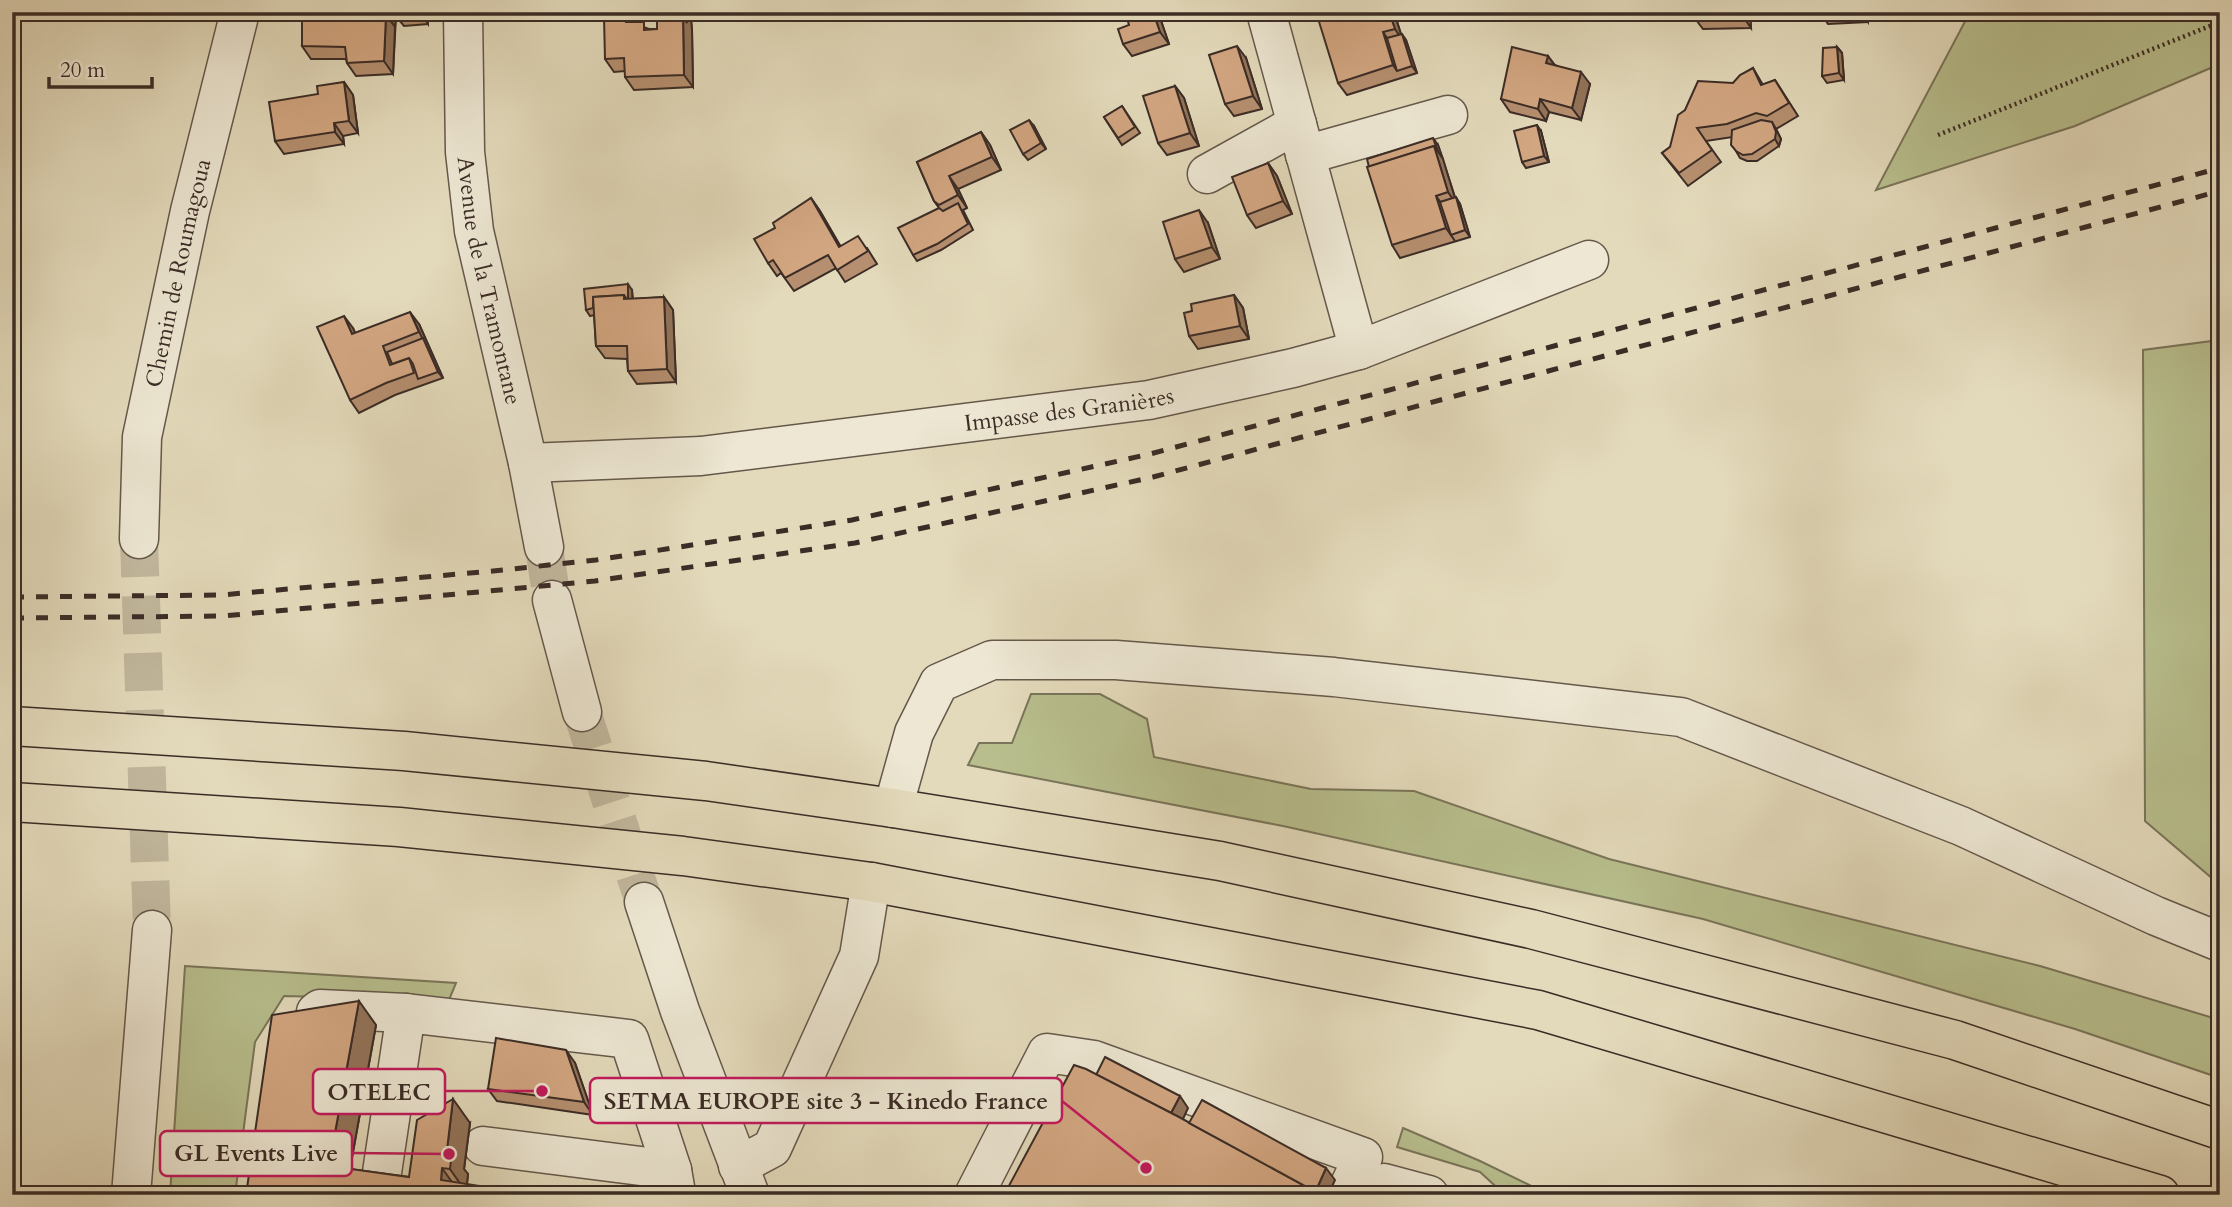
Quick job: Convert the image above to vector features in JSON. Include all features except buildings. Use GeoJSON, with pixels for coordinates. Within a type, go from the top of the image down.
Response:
{"type":"FeatureCollection","features":[{"type":"Feature","properties":{"kind":"highway"},"geometry":{"type":"LineString","coordinates":[[12,726],[404,751],[706,781],[893,807],[1220,862],[1531,929],[1955,1040],[2220,1130]]}},
{"type":"Feature","properties":{"kind":"highway"},"geometry":{"type":"LineString","coordinates":[[12,802],[399,827],[683,856],[871,882],[1538,1010],[2160,1195]]}},
{"type":"Feature","properties":{"kind":"street","name":"Chemin de Roumagoua"},"geometry":{"type":"LineString","coordinates":[[139,539],[142,437],[190,211],[240,12]]}},
{"type":"Feature","properties":{"kind":"street","name":"Avenue de la Tramontane"},"geometry":{"type":"LineString","coordinates":[[463,12],[465,152],[474,230],[528,463],[544,547]]}},
{"type":"Feature","properties":{"kind":"street"},"geometry":{"type":"LineString","coordinates":[[1266,12],[1359,350]]}},
{"type":"Feature","properties":{"kind":"street"},"geometry":{"type":"LineString","coordinates":[[1207,174],[1301,140],[1448,115]]}},
{"type":"Feature","properties":{"kind":"street","name":"Impasse des Granières"},"geometry":{"type":"LineString","coordinates":[[528,463],[701,456],[1136,402],[1293,368],[1359,350],[1589,260]]}},
{"type":"Feature","properties":{"kind":"street"},"geometry":{"type":"LineString","coordinates":[[552,600],[582,712]]}},
{"type":"Feature","properties":{"kind":"street"},"geometry":{"type":"LineString","coordinates":[[893,807],[914,733],[939,683],[992,660],[1116,660],[1334,677],[1681,718],[1961,826],[2156,916],[2220,942]]}},
{"type":"Feature","properties":{"kind":"street"},"geometry":{"type":"LineString","coordinates":[[644,902],[680,1011],[744,1181],[772,1148],[859,956],[871,882]]}},
{"type":"Feature","properties":{"kind":"street"},"geometry":{"type":"LineString","coordinates":[[131,1195],[152,930]]}},
{"type":"Feature","properties":{"kind":"street"},"geometry":{"type":"LineString","coordinates":[[289,1025],[320,1009],[406,1013],[629,1039],[675,1182],[483,1146]]}},
{"type":"Feature","properties":{"kind":"street"},"geometry":{"type":"LineString","coordinates":[[381,1179],[406,1013]]}},
{"type":"Feature","properties":{"kind":"street"},"geometry":{"type":"LineString","coordinates":[[974,1195],[1047,1054],[1094,1060],[1363,1157],[1345,1195]]}},
{"type":"Feature","properties":{"kind":"street"},"geometry":{"type":"LineString","coordinates":[[1378,1195],[1384,1183],[1429,1195]]}},
{"type":"Feature","properties":{"kind":"path"},"geometry":{"type":"LineString","coordinates":[[1938,135],[2220,22]]}},
{"type":"Feature","properties":{"kind":"green space"},"geometry":{"type":"Polygon","coordinates":[[[1970,12],[2220,12],[2220,64],[2075,126],[1876,190],[1970,12]]]}},
{"type":"Feature","properties":{"kind":"green space"},"geometry":{"type":"Polygon","coordinates":[[[2220,340],[2220,885],[2145,821],[2143,350],[2220,340]]]}},
{"type":"Feature","properties":{"kind":"green space"},"geometry":{"type":"Polygon","coordinates":[[[1031,694],[1100,694],[1147,719],[1154,757],[1311,789],[1414,791],[1609,859],[2040,966],[2220,1020],[2220,1078],[2075,1029],[1703,919],[1283,826],[968,765],[979,743],[1012,743],[1031,694]]]}},
{"type":"Feature","properties":{"kind":"green space"},"geometry":{"type":"Polygon","coordinates":[[[185,966],[456,983],[449,1000],[284,996],[255,1042],[235,1195],[170,1195],[185,966]]]}},
{"type":"Feature","properties":{"kind":"green space"},"geometry":{"type":"Polygon","coordinates":[[[1403,1128],[1550,1195],[1505,1195],[1480,1172],[1397,1147],[1403,1128]]]}},
{"type":"Feature","properties":{"kind":"tunnel"},"geometry":{"type":"LineString","coordinates":[[139,539],[152,930]]}},
{"type":"Feature","properties":{"kind":"tunnel"},"geometry":{"type":"LineString","coordinates":[[544,547],[552,600]]}},
{"type":"Feature","properties":{"kind":"tunnel"},"geometry":{"type":"LineString","coordinates":[[582,712],[644,902]]}},
{"type":"Feature","properties":{"kind":"railway"},"geometry":{"type":"LineString","coordinates":[[12,597],[221,595],[493,571],[596,560],[852,520],[1150,454],[2220,168]]}},
{"type":"Feature","properties":{"kind":"railway"},"geometry":{"type":"LineString","coordinates":[[12,618],[223,616],[595,581],[855,543],[1153,477],[2220,191]]}},
{"type":"Feature","properties":{"kind":"place","name":"OTELEC"},"geometry":{"type":"Point","coordinates":[542,1091]}},
{"type":"Feature","properties":{"kind":"place","name":"GL Events Live"},"geometry":{"type":"Point","coordinates":[449,1154]}},
{"type":"Feature","properties":{"kind":"place","name":"SETMA EUROPE site 3 - Kinedo France"},"geometry":{"type":"Point","coordinates":[1146,1168]}}]}
